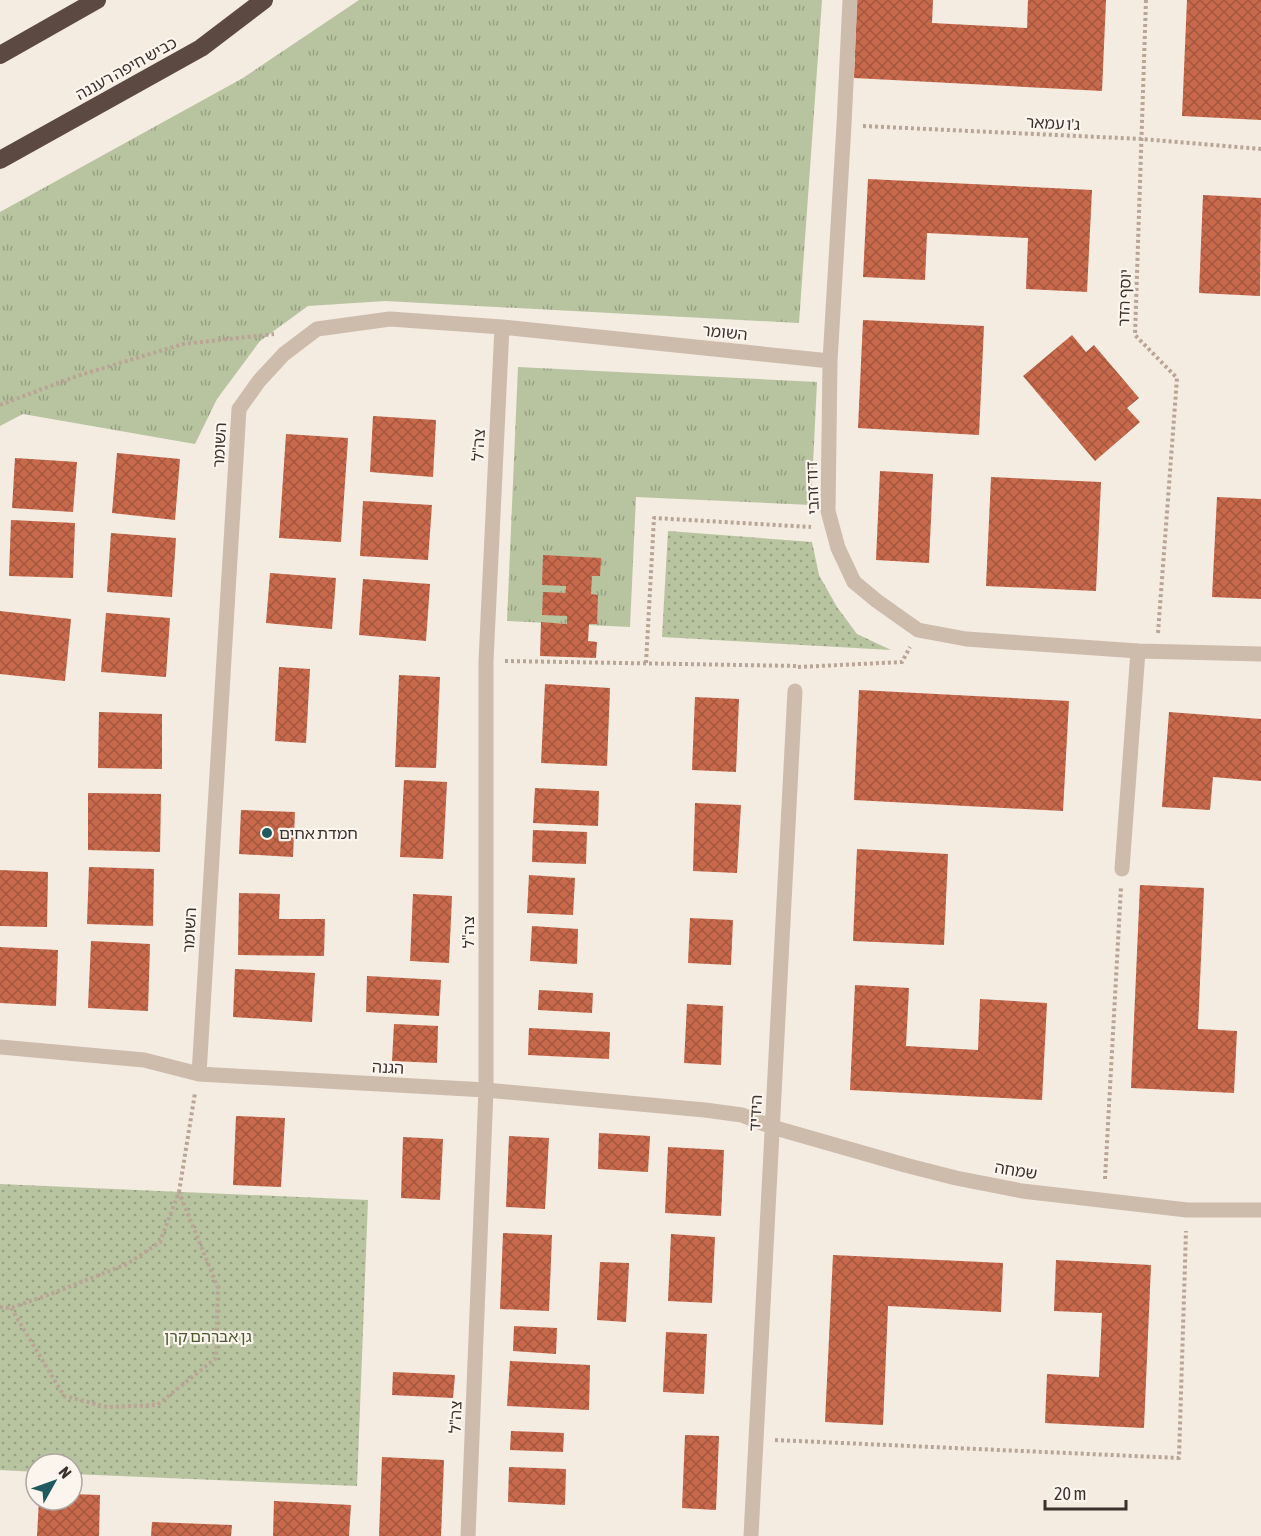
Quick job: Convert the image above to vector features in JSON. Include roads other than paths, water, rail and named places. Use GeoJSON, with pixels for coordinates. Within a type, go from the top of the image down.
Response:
{"type":"FeatureCollection","features":[{"type":"Feature","properties":{"kind":"highway"},"geometry":{"type":"LineString","coordinates":[[0,56],[98,0]]}},
{"type":"Feature","properties":{"kind":"highway","name":"כביש חיפה רעננה"},"geometry":{"type":"LineString","coordinates":[[0,160],[201,48],[264,0]]}},
{"type":"Feature","properties":{"kind":"street","name":"דוד זהבי"},"geometry":{"type":"LineString","coordinates":[[850,0],[830,362],[828,511],[838,548],[854,582],[918,630],[966,639],[1138,651],[1261,654]]}},
{"type":"Feature","properties":{"kind":"street","name":"השומר"},"geometry":{"type":"LineString","coordinates":[[199,1074],[239,409],[259,381],[284,354],[317,329],[390,319],[502,327],[830,362]]}},
{"type":"Feature","properties":{"kind":"street","name":"צה\"ל"},"geometry":{"type":"LineString","coordinates":[[468,1536],[486,1090],[486,661],[502,327]]}},
{"type":"Feature","properties":{"kind":"street"},"geometry":{"type":"LineString","coordinates":[[1122,869],[1138,651]]}},
{"type":"Feature","properties":{"kind":"street","name":"הידיד"},"geometry":{"type":"LineString","coordinates":[[751,1536],[795,691]]}},
{"type":"Feature","properties":{"kind":"street","name":"הגנה"},"geometry":{"type":"LineString","coordinates":[[0,1047],[144,1060],[199,1074],[486,1090],[705,1110],[742,1115],[772,1127]]}},
{"type":"Feature","properties":{"kind":"street","name":"שמחה"},"geometry":{"type":"LineString","coordinates":[[772,1127],[905,1165],[1022,1191],[1187,1210],[1261,1210]]}},
{"type":"Feature","properties":{"kind":"place","name":"חמדת אחים"},"geometry":{"type":"Point","coordinates":[267,833]}},
{"type":"Feature","properties":{"kind":"park label","name":"גן אברהם קרן"},"geometry":{"type":"Point","coordinates":[208,1336]}}]}
